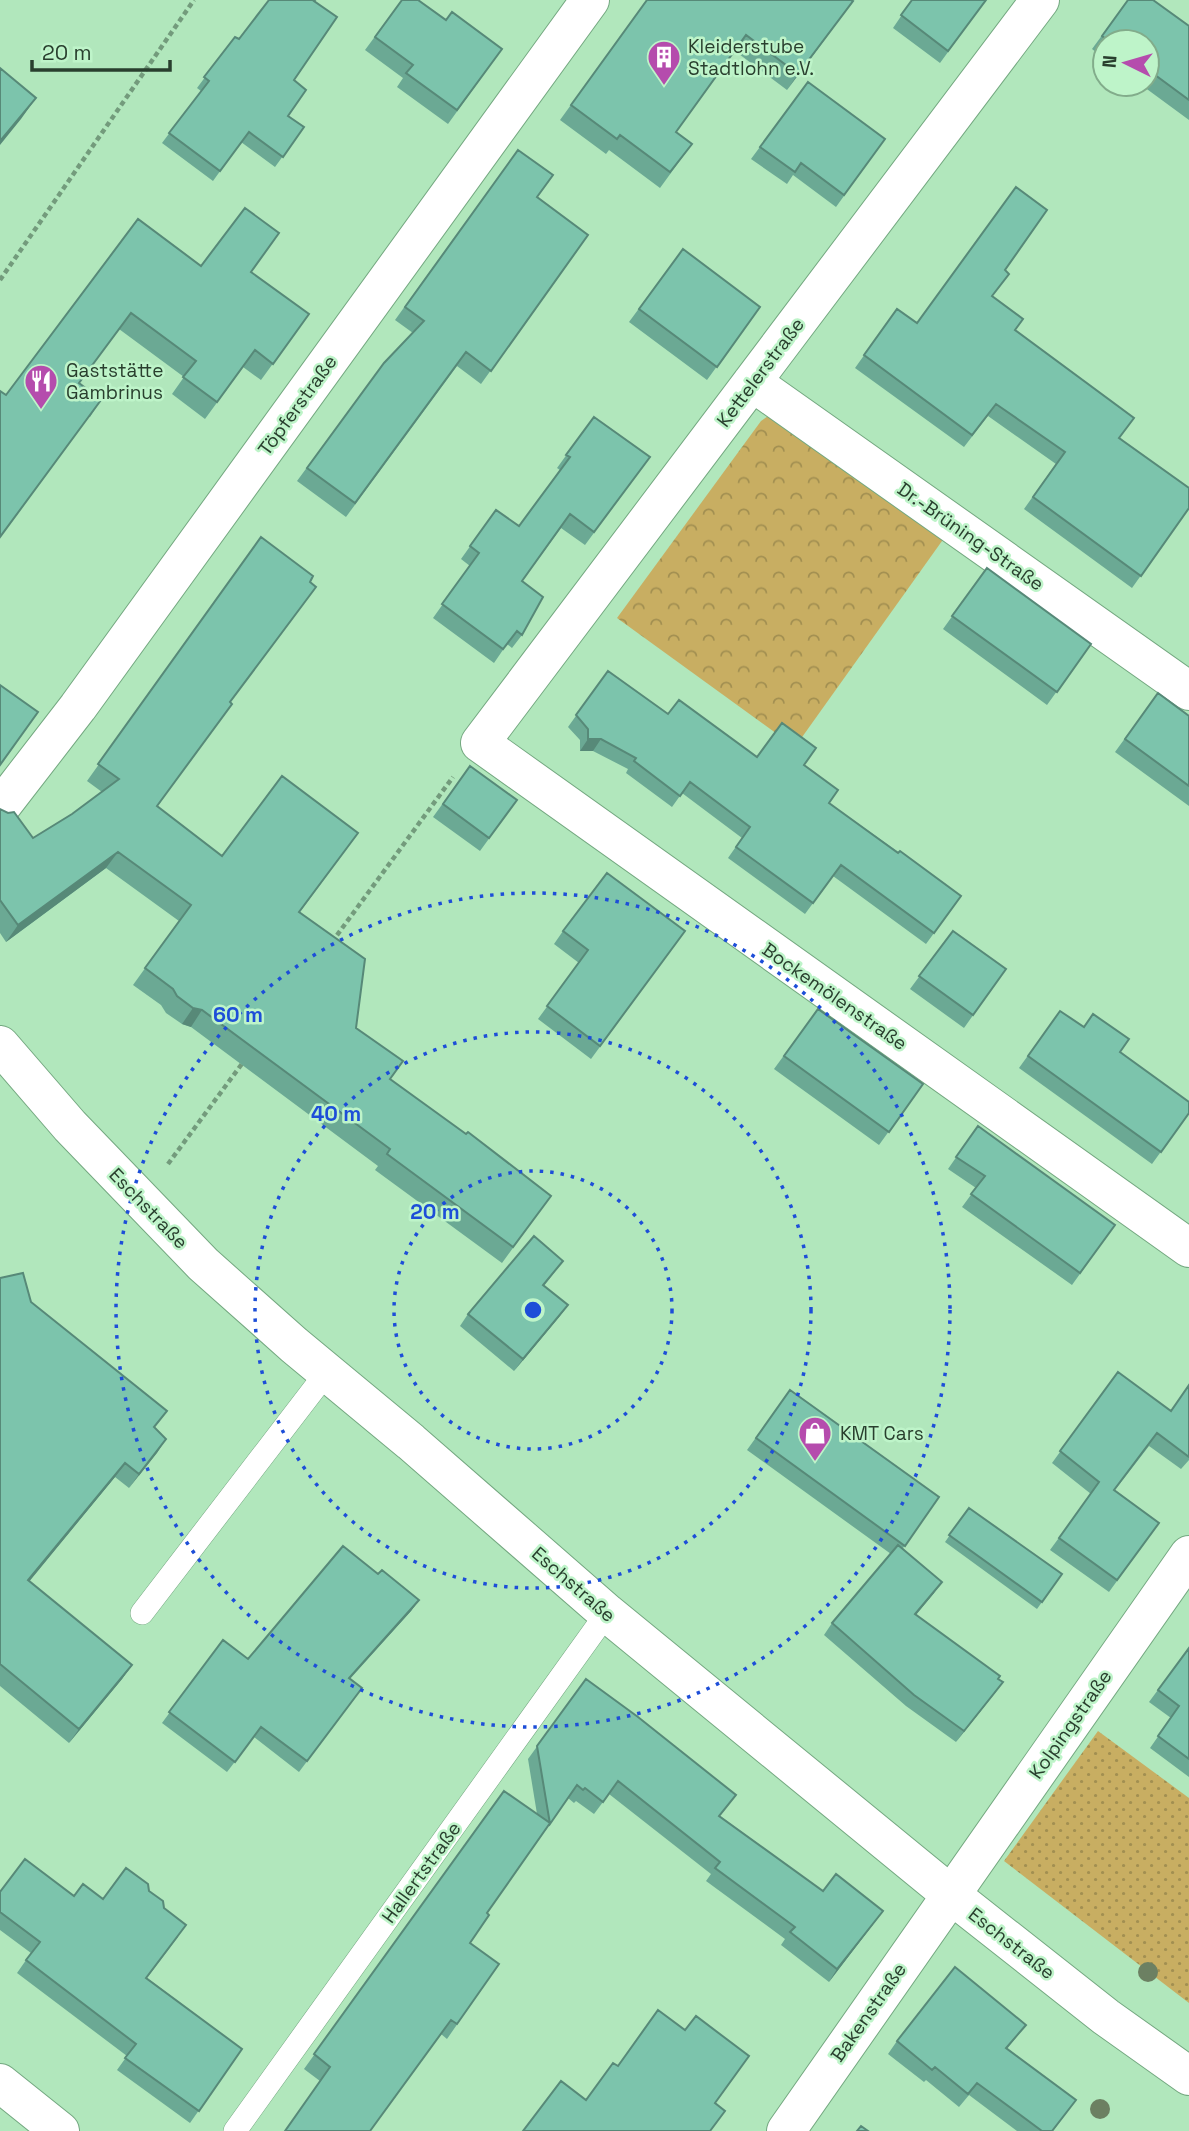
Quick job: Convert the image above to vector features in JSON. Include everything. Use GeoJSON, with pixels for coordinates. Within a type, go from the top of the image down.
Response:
{"type":"FeatureCollection","features":[{"type":"Feature","properties":{"kind":"street","name":"Töpferstraße"},"geometry":{"type":"LineString","coordinates":[[0,808],[78,707],[590,0]]}},
{"type":"Feature","properties":{"kind":"street","name":"Kettelerstraße"},"geometry":{"type":"LineString","coordinates":[[480,743],[1040,0]]}},
{"type":"Feature","properties":{"kind":"street","name":"Dr.-Brüning-Straße"},"geometry":{"type":"LineString","coordinates":[[752,382],[1189,691]]}},
{"type":"Feature","properties":{"kind":"street","name":"Bockemölenstraße"},"geometry":{"type":"LineString","coordinates":[[480,743],[1189,1248]]}},
{"type":"Feature","properties":{"kind":"street","name":"Eschstraße"},"geometry":{"type":"LineString","coordinates":[[0,1045],[70,1126],[203,1264],[327,1372],[607,1613],[950,1894],[1106,2017],[1189,2076]]}},
{"type":"Feature","properties":{"kind":"street","name":"Kolpingstraße"},"geometry":{"type":"LineString","coordinates":[[950,1894],[1189,1555]]}},
{"type":"Feature","properties":{"kind":"street","name":"Bakenstraße"},"geometry":{"type":"LineString","coordinates":[[786,2131],[950,1894]]}},
{"type":"Feature","properties":{"kind":"street"},"geometry":{"type":"LineString","coordinates":[[0,2083],[60,2131]]}},
{"type":"Feature","properties":{"kind":"lane"},"geometry":{"type":"LineString","coordinates":[[142,1613],[327,1372]]}},
{"type":"Feature","properties":{"kind":"lane","name":"Hallertstraße"},"geometry":{"type":"LineString","coordinates":[[235,2131],[607,1613]]}},
{"type":"Feature","properties":{"kind":"path"},"geometry":{"type":"LineString","coordinates":[[0,280],[194,0]]}},
{"type":"Feature","properties":{"kind":"path"},"geometry":{"type":"LineString","coordinates":[[329,946],[480,743]]}},
{"type":"Feature","properties":{"kind":"path"},"geometry":{"type":"LineString","coordinates":[[141,1200],[247,1056]]}},
{"type":"Feature","properties":{"kind":"green space"},"geometry":{"type":"Polygon","coordinates":[[[771,414],[947,534],[795,747],[617,618],[761,421],[771,414]]]}},
{"type":"Feature","properties":{"kind":"green space"},"geometry":{"type":"Polygon","coordinates":[[[1098,1731],[1189,1798],[1189,2003],[1004,1861],[1098,1731]]]}},
{"type":"Feature","properties":{"kind":"building"},"geometry":{"type":"Polygon","coordinates":[[[269,0],[315,0],[337,17],[294,80],[306,90],[288,116],[304,127],[283,157],[249,132],[220,171],[169,133],[209,81],[204,77],[235,37],[239,39],[269,0]]]}},
{"type":"Feature","properties":{"kind":"building"},"geometry":{"type":"Polygon","coordinates":[[[402,0],[418,0],[446,20],[452,12],[502,49],[457,110],[406,73],[413,65],[375,37],[402,0]]]}},
{"type":"Feature","properties":{"kind":"building","name":"Kleiderstube Stadtlohn e.V."},"geometry":{"type":"Polygon","coordinates":[[[647,0],[853,1],[798,74],[746,35],[676,132],[692,144],[670,172],[620,135],[617,139],[571,105],[647,0]]]}},
{"type":"Feature","properties":{"kind":"building"},"geometry":{"type":"Polygon","coordinates":[[[912,0],[986,0],[948,51],[901,15],[912,0]]]}},
{"type":"Feature","properties":{"kind":"building"},"geometry":{"type":"Polygon","coordinates":[[[1128,0],[1153,0],[1189,26],[1189,100],[1161,79],[1161,28],[1108,28],[1128,0]]]}},
{"type":"Feature","properties":{"kind":"building"},"geometry":{"type":"Polygon","coordinates":[[[0,68],[36,98],[0,141],[0,68]]]}},
{"type":"Feature","properties":{"kind":"building"},"geometry":{"type":"Polygon","coordinates":[[[808,82],[885,139],[844,195],[801,163],[795,172],[760,147],[808,82]]]}},
{"type":"Feature","properties":{"kind":"building"},"geometry":{"type":"Polygon","coordinates":[[[518,150],[553,175],[537,197],[588,235],[491,371],[466,352],[355,503],[307,468],[384,363],[424,321],[405,307],[518,150]]]}},
{"type":"Feature","properties":{"kind":"building"},"geometry":{"type":"Polygon","coordinates":[[[1016,187],[1047,210],[1005,270],[1009,274],[992,296],[1023,319],[1015,330],[1134,418],[1119,438],[1189,488],[1189,508],[1141,576],[1033,497],[1065,452],[996,404],[972,435],[864,355],[897,309],[917,323],[1016,187]]]}},
{"type":"Feature","properties":{"kind":"building"},"geometry":{"type":"Polygon","coordinates":[[[245,208],[279,233],[251,272],[309,314],[273,364],[255,350],[217,402],[183,377],[196,361],[131,313],[79,383],[101,400],[0,537],[0,391],[6,395],[138,219],[201,266],[245,208]]]}},
{"type":"Feature","properties":{"kind":"building"},"geometry":{"type":"Polygon","coordinates":[[[683,249],[760,307],[717,367],[639,309],[683,249]]]}},
{"type":"Feature","properties":{"kind":"building"},"geometry":{"type":"Polygon","coordinates":[[[594,417],[650,457],[594,532],[570,514],[522,581],[543,597],[522,635],[517,631],[503,649],[442,604],[479,553],[470,546],[496,510],[519,526],[570,457],[566,455],[594,417]]]}},
{"type":"Feature","properties":{"kind":"building"},"geometry":{"type":"Polygon","coordinates":[[[261,537],[313,576],[310,582],[316,587],[157,806],[222,856],[282,776],[358,833],[299,912],[365,959],[356,1028],[403,1061],[390,1079],[466,1134],[468,1132],[551,1196],[513,1247],[387,1154],[390,1149],[202,1010],[193,1008],[145,968],[191,905],[118,852],[18,925],[0,900],[0,809],[8,813],[14,812],[33,838],[72,814],[119,779],[98,764],[261,537]]]}},
{"type":"Feature","properties":{"kind":"building"},"geometry":{"type":"Polygon","coordinates":[[[987,568],[1091,644],[1057,692],[952,616],[987,568]]]}},
{"type":"Feature","properties":{"kind":"building"},"geometry":{"type":"Polygon","coordinates":[[[608,671],[668,714],[679,700],[757,757],[782,723],[816,748],[804,765],[838,790],[829,803],[961,896],[934,933],[841,865],[813,903],[736,847],[750,827],[690,782],[680,796],[634,761],[636,758],[601,739],[588,739],[588,729],[576,715],[608,671]]]}},
{"type":"Feature","properties":{"kind":"building"},"geometry":{"type":"Polygon","coordinates":[[[0,685],[38,712],[0,765],[0,685]]]}},
{"type":"Feature","properties":{"kind":"building"},"geometry":{"type":"Polygon","coordinates":[[[1158,693],[1189,716],[1189,786],[1125,739],[1158,693]]]}},
{"type":"Feature","properties":{"kind":"building"},"geometry":{"type":"Polygon","coordinates":[[[470,766],[517,800],[489,838],[443,804],[470,766]]]}},
{"type":"Feature","properties":{"kind":"building"},"geometry":{"type":"Polygon","coordinates":[[[607,873],[685,931],[600,1046],[547,1006],[588,950],[563,931],[607,873]]]}},
{"type":"Feature","properties":{"kind":"building"},"geometry":{"type":"Polygon","coordinates":[[[953,931],[1006,969],[973,1015],[919,976],[953,931]]]}},
{"type":"Feature","properties":{"kind":"building"},"geometry":{"type":"Polygon","coordinates":[[[818,1009],[923,1084],[889,1132],[784,1056],[818,1009]]]}},
{"type":"Feature","properties":{"kind":"building"},"geometry":{"type":"Polygon","coordinates":[[[1060,1011],[1084,1027],[1093,1014],[1129,1039],[1120,1052],[1189,1102],[1189,1113],[1161,1152],[1028,1056],[1060,1011]]]}},
{"type":"Feature","properties":{"kind":"building"},"geometry":{"type":"Polygon","coordinates":[[[978,1126],[1115,1225],[1080,1273],[971,1194],[985,1176],[956,1157],[978,1126]]]}},
{"type":"Feature","properties":{"kind":"building"},"geometry":{"type":"Polygon","coordinates":[[[534,1236],[563,1261],[543,1285],[568,1305],[523,1359],[468,1314],[534,1236]]]}},
{"type":"Feature","properties":{"kind":"building"},"geometry":{"type":"Polygon","coordinates":[[[23,1273],[31,1302],[167,1411],[154,1427],[166,1439],[139,1474],[125,1463],[28,1580],[132,1665],[79,1729],[0,1664],[0,1278],[23,1273]]]}},
{"type":"Feature","properties":{"kind":"building"},"geometry":{"type":"Polygon","coordinates":[[[1118,1372],[1171,1411],[1189,1385],[1189,1457],[1157,1433],[1114,1490],[1159,1523],[1117,1580],[1059,1538],[1099,1482],[1060,1451],[1118,1372]]]}},
{"type":"Feature","properties":{"kind":"building"},"geometry":{"type":"Polygon","coordinates":[[[790,1390],[939,1497],[905,1546],[756,1438],[790,1390]]]}},
{"type":"Feature","properties":{"kind":"building"},"geometry":{"type":"Polygon","coordinates":[[[969,1508],[1062,1574],[1042,1602],[949,1535],[969,1508]]]}},
{"type":"Feature","properties":{"kind":"building"},"geometry":{"type":"Polygon","coordinates":[[[898,1545],[942,1582],[915,1614],[1000,1676],[998,1679],[1003,1682],[964,1731],[914,1695],[832,1623],[898,1545]]]}},
{"type":"Feature","properties":{"kind":"building"},"geometry":{"type":"Polygon","coordinates":[[[343,1546],[378,1574],[382,1570],[419,1600],[349,1678],[362,1688],[307,1761],[261,1727],[235,1762],[169,1712],[223,1640],[248,1659],[343,1546]]]}},
{"type":"Feature","properties":{"kind":"building"},"geometry":{"type":"Polygon","coordinates":[[[1189,1648],[1189,1759],[1158,1736],[1179,1706],[1158,1690],[1189,1648]]]}},
{"type":"Feature","properties":{"kind":"building"},"geometry":{"type":"Polygon","coordinates":[[[586,1679],[736,1795],[719,1816],[823,1891],[836,1874],[883,1911],[837,1969],[790,1932],[795,1927],[715,1868],[720,1862],[618,1781],[603,1802],[577,1785],[550,1824],[537,1746],[586,1679]]]}},
{"type":"Feature","properties":{"kind":"building"},"geometry":{"type":"Polygon","coordinates":[[[504,1791],[550,1823],[487,1913],[489,1915],[470,1943],[499,1964],[457,2024],[451,2020],[370,2131],[285,2131],[330,2067],[314,2054],[504,1791]]]}},
{"type":"Feature","properties":{"kind":"building"},"geometry":{"type":"Polygon","coordinates":[[[25,1859],[74,1896],[83,1884],[103,1899],[126,1868],[148,1884],[149,1891],[163,1901],[164,1908],[186,1925],[146,1978],[242,2049],[199,2111],[125,2058],[136,2044],[26,1960],[40,1942],[0,1912],[0,1892],[25,1859]]]}},
{"type":"Feature","properties":{"kind":"building"},"geometry":{"type":"Polygon","coordinates":[[[955,1967],[1026,2025],[1006,2048],[1076,2100],[1052,2131],[1042,2131],[977,2083],[968,2094],[935,2067],[932,2070],[897,2041],[955,1967]]]}},
{"type":"Feature","properties":{"kind":"building"},"geometry":{"type":"Polygon","coordinates":[[[658,2010],[685,2030],[696,2016],[749,2056],[715,2103],[725,2111],[710,2131],[523,2131],[561,2081],[586,2100],[613,2063],[618,2066],[658,2010]]]}},
{"type":"Feature","properties":{"kind":"place","name":"Kleiderstube Stadtlohn e.V."},"geometry":{"type":"Point","coordinates":[664,87]}},
{"type":"Feature","properties":{"kind":"place","name":"Gaststätte Gambrinus"},"geometry":{"type":"Point","coordinates":[41,411]}},
{"type":"Feature","properties":{"kind":"place","name":"KMT Cars"},"geometry":{"type":"Point","coordinates":[815,1463]}}]}
